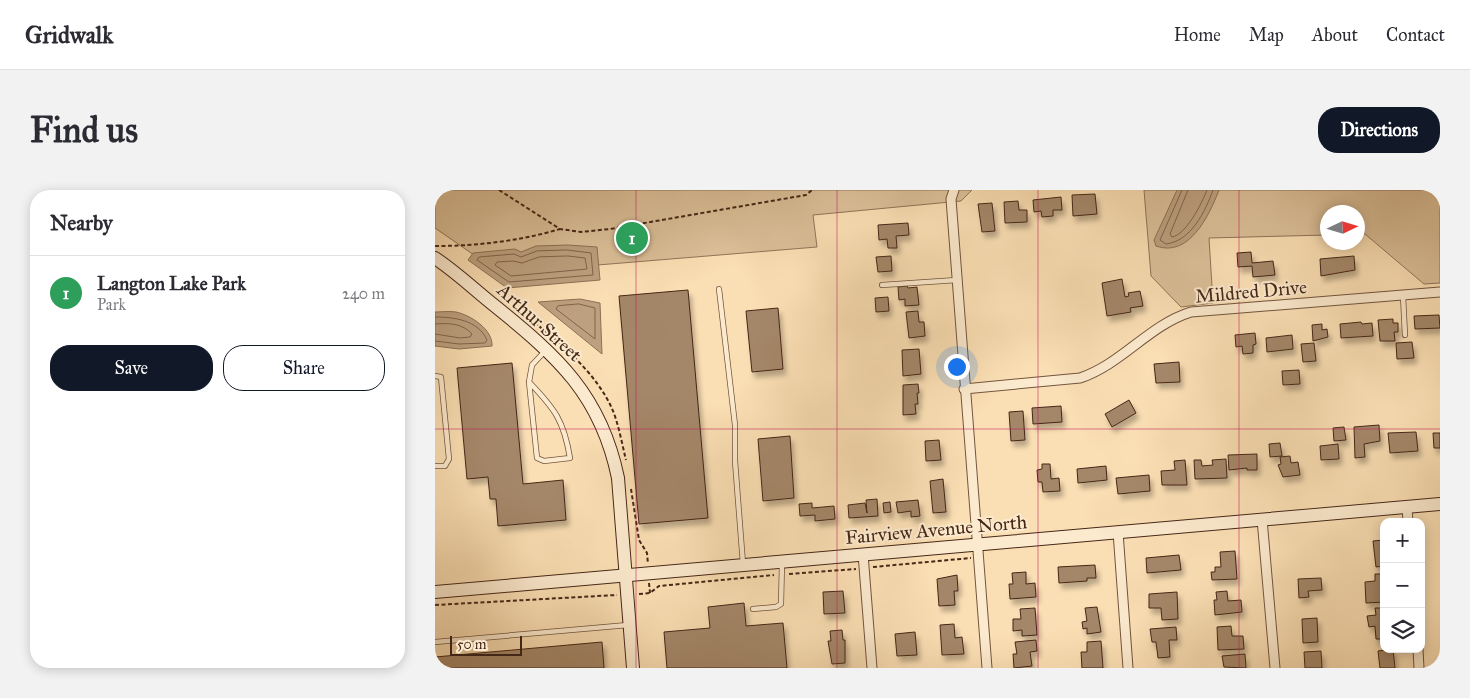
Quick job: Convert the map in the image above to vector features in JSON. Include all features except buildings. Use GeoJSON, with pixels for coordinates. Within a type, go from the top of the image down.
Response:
{"type":"FeatureCollection","features":[{"type":"Feature","properties":{"kind":"street"},"geometry":{"type":"LineString","coordinates":[[954,190],[951,199],[987,668]]}},
{"type":"Feature","properties":{"kind":"street","name":"Arthur Street"},"geometry":{"type":"LineString","coordinates":[[435,258],[547,349],[567,369],[602,424],[612,451],[618,478],[633,668]]}},
{"type":"Feature","properties":{"kind":"street","name":"Mildred Drive"},"geometry":{"type":"LineString","coordinates":[[965,389],[1080,378],[1095,374],[1121,357],[1164,323],[1191,312],[1440,292]]}},
{"type":"Feature","properties":{"kind":"street","name":"Fairview Avenue North"},"geometry":{"type":"LineString","coordinates":[[435,592],[743,565],[782,568],[863,554],[977,551],[1118,532],[1440,504]]}},
{"type":"Feature","properties":{"kind":"street"},"geometry":{"type":"LineString","coordinates":[[1407,507],[1408,518]]}},
{"type":"Feature","properties":{"kind":"street"},"geometry":{"type":"LineString","coordinates":[[1262,519],[1275,668]]}},
{"type":"Feature","properties":{"kind":"street"},"geometry":{"type":"LineString","coordinates":[[1118,532],[1128,668]]}},
{"type":"Feature","properties":{"kind":"street"},"geometry":{"type":"LineString","coordinates":[[863,554],[872,668]]}},
{"type":"Feature","properties":{"kind":"street"},"geometry":{"type":"LineString","coordinates":[[1418,653],[1419,668]]}},
{"type":"Feature","properties":{"kind":"lane"},"geometry":{"type":"LineString","coordinates":[[882,285],[957,280]]}},
{"type":"Feature","properties":{"kind":"lane"},"geometry":{"type":"LineString","coordinates":[[719,289],[735,425],[735,461],[743,565]]}},
{"type":"Feature","properties":{"kind":"lane"},"geometry":{"type":"LineString","coordinates":[[1403,294],[1405,334]]}},
{"type":"Feature","properties":{"kind":"lane"},"geometry":{"type":"LineString","coordinates":[[529,382],[552,406],[566,433],[570,458],[544,461],[537,458],[529,382],[532,365],[547,349]]}},
{"type":"Feature","properties":{"kind":"lane"},"geometry":{"type":"LineString","coordinates":[[435,376],[441,377],[449,459],[445,466],[435,466]]}},
{"type":"Feature","properties":{"kind":"lane"},"geometry":{"type":"LineString","coordinates":[[753,609],[776,607],[781,604],[782,568]]}},
{"type":"Feature","properties":{"kind":"lane"},"geometry":{"type":"LineString","coordinates":[[435,642],[629,624]]}},
{"type":"Feature","properties":{"kind":"path"},"geometry":{"type":"LineString","coordinates":[[499,190],[560,229],[581,232],[610,229],[806,195],[812,190]]}},
{"type":"Feature","properties":{"kind":"path"},"geometry":{"type":"LineString","coordinates":[[435,246],[487,244],[540,235],[560,229]]}},
{"type":"Feature","properties":{"kind":"path"},"geometry":{"type":"LineString","coordinates":[[650,592],[659,586],[782,568],[864,568],[977,551]]}},
{"type":"Feature","properties":{"kind":"path"},"geometry":{"type":"LineString","coordinates":[[435,605],[480,601],[511,602],[603,594],[608,596]]}},
{"type":"Feature","properties":{"kind":"shaded area"},"geometry":{"type":"Polygon","coordinates":[[[435,190],[972,190],[961,201],[813,215],[817,247],[500,273],[435,228],[435,190]]]}},
{"type":"Feature","properties":{"kind":"shaded area"},"geometry":{"type":"Polygon","coordinates":[[[1144,190],[1440,190],[1440,283],[1424,284],[1365,234],[1365,205],[1320,205],[1320,235],[1209,238],[1213,303],[1181,307],[1151,276],[1144,190]]]}},
{"type":"Feature","properties":{"kind":"water"},"geometry":{"type":"Polygon","coordinates":[[[1177,190],[1219,190],[1210,211],[1196,232],[1188,240],[1178,246],[1168,248],[1156,246],[1154,240],[1177,190]]]}},
{"type":"Feature","properties":{"kind":"water"},"geometry":{"type":"Polygon","coordinates":[[[568,245],[597,247],[600,280],[507,288],[468,260],[473,253],[515,249],[521,252],[536,246],[568,245]]]}},
{"type":"Feature","properties":{"kind":"water"},"geometry":{"type":"Polygon","coordinates":[[[580,299],[600,303],[602,354],[538,302],[580,299]]]}},
{"type":"Feature","properties":{"kind":"water"},"geometry":{"type":"Polygon","coordinates":[[[435,312],[456,312],[468,316],[480,324],[489,334],[492,346],[459,349],[435,346],[435,312]]]}},
{"type":"Feature","properties":{"kind":"place","name":"Langton Lake Park"},"geometry":{"type":"Point","coordinates":[632,238]}}]}
